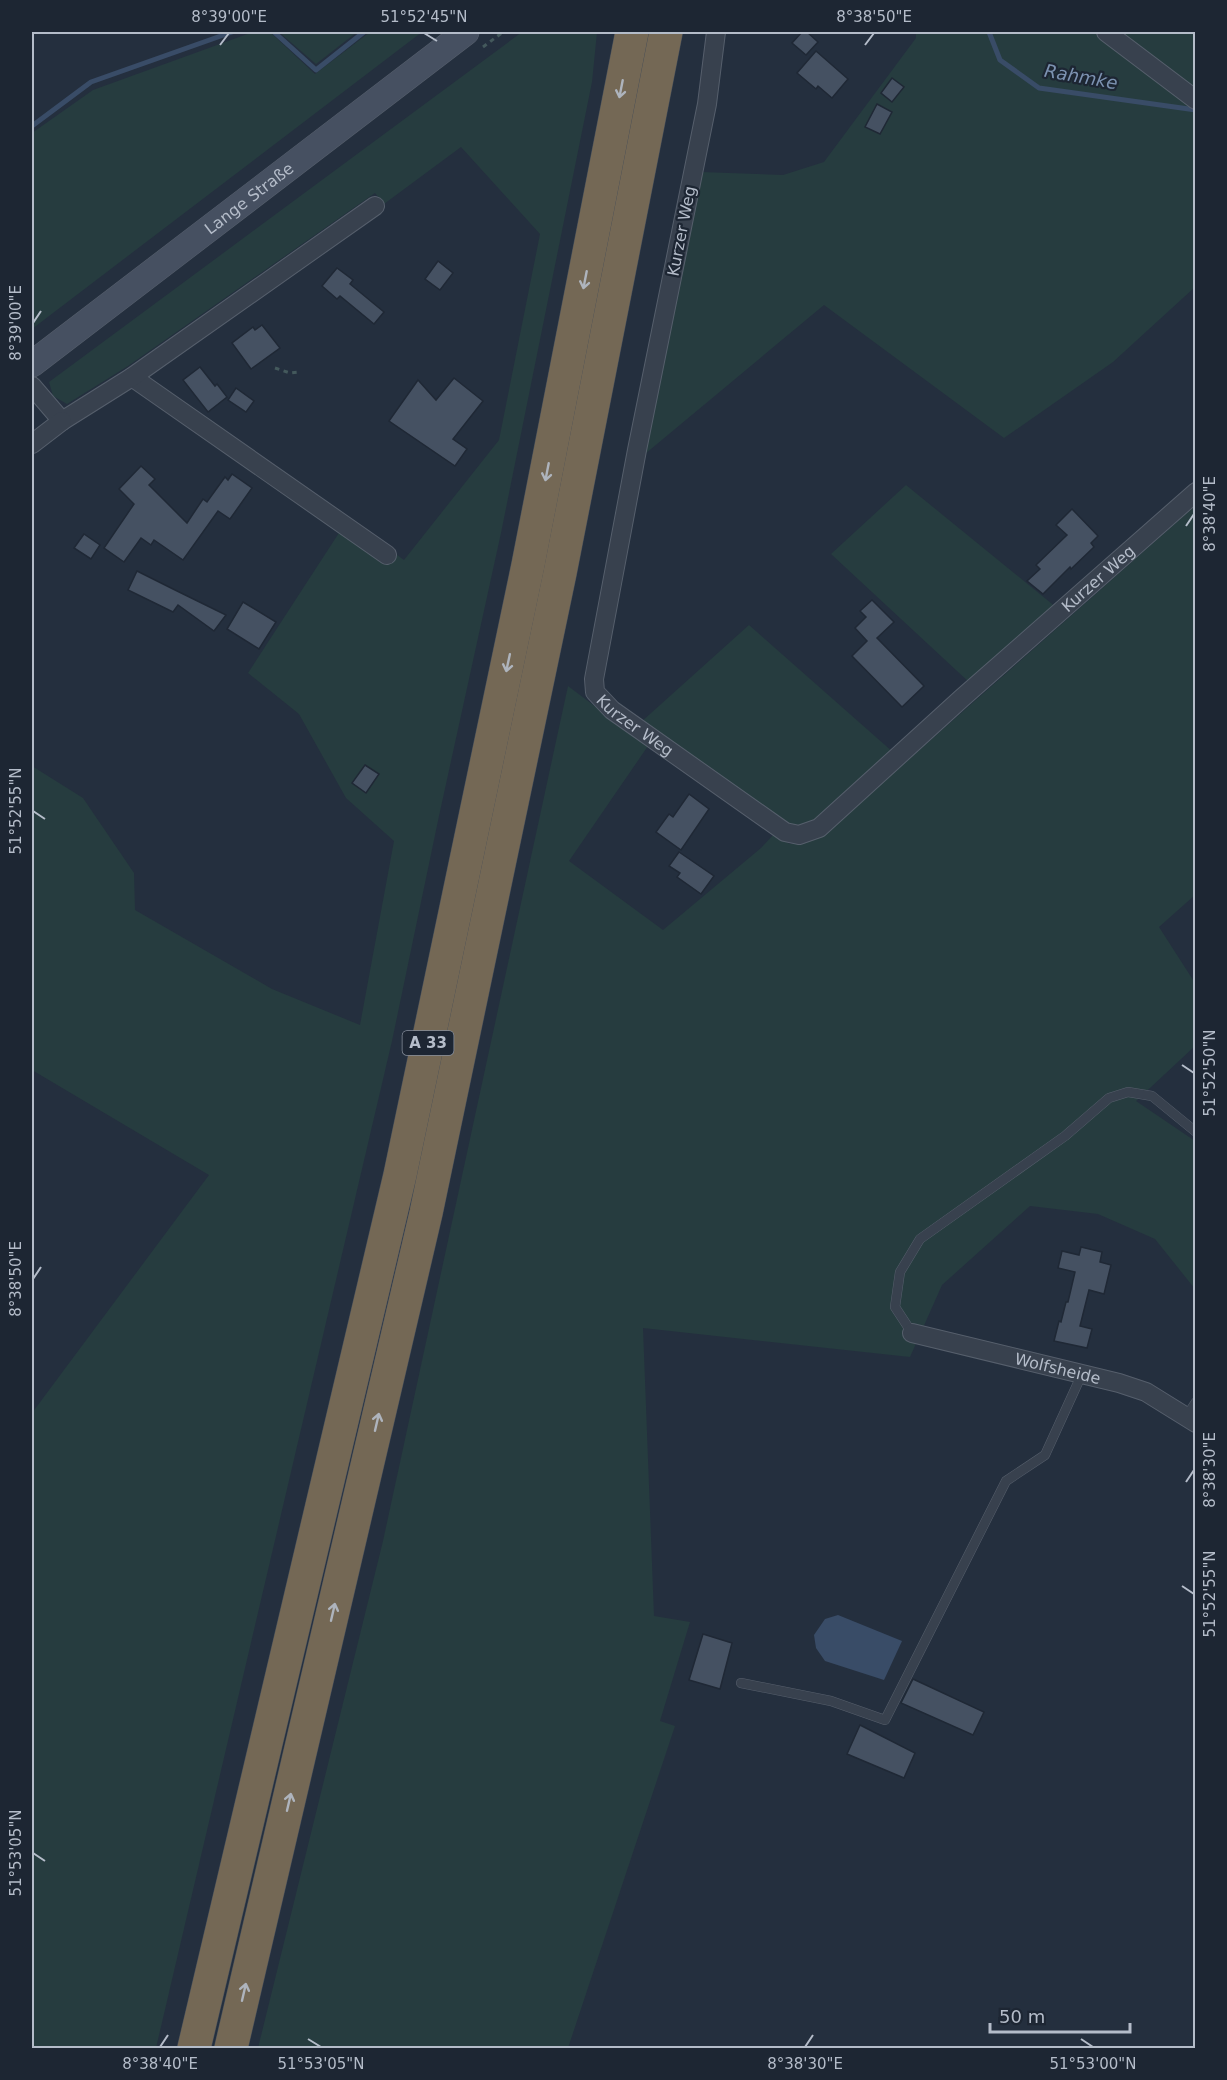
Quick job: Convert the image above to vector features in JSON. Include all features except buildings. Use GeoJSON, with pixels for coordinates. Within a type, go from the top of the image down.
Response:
{"type":"FeatureCollection","features":[{"type":"Feature","properties":{"kind":"highway","name":"A 33"},"geometry":{"type":"LineString","coordinates":[[194,2049],[400,1176],[528,566],[632,32]]}},
{"type":"Feature","properties":{"kind":"highway","name":"A 33"},"geometry":{"type":"LineString","coordinates":[[231,2049],[426,1213],[562,562],[666,32]]}},
{"type":"Feature","properties":{"kind":"street","name":"Lange Straße"},"geometry":{"type":"LineString","coordinates":[[32,364],[466,32]]}},
{"type":"Feature","properties":{"kind":"street","name":"Kurzer Weg"},"geometry":{"type":"LineString","coordinates":[[716,32],[707,104],[639,438],[594,679],[595,692],[612,710],[785,832],[800,835],[819,828],[962,698],[1196,492]]}},
{"type":"Feature","properties":{"kind":"street"},"geometry":{"type":"LineString","coordinates":[[1106,32],[1196,100]]}},
{"type":"Feature","properties":{"kind":"street"},"geometry":{"type":"LineString","coordinates":[[32,444],[132,377],[375,206]]}},
{"type":"Feature","properties":{"kind":"street"},"geometry":{"type":"LineString","coordinates":[[132,377],[387,555]]}},
{"type":"Feature","properties":{"kind":"street"},"geometry":{"type":"LineString","coordinates":[[32,386],[62,422]]}},
{"type":"Feature","properties":{"kind":"street","name":"Wolfsheide"},"geometry":{"type":"LineString","coordinates":[[912,1333],[1119,1383],[1146,1392],[1192,1414]]}},
{"type":"Feature","properties":{"kind":"lane"},"geometry":{"type":"LineString","coordinates":[[912,1333],[895,1307],[900,1272],[920,1239],[1065,1136],[1109,1098],[1128,1092],[1152,1096],[1196,1132]]}},
{"type":"Feature","properties":{"kind":"lane"},"geometry":{"type":"LineString","coordinates":[[741,1683],[831,1701],[885,1720],[1006,1481],[1045,1455],[1082,1374]]}},
{"type":"Feature","properties":{"kind":"path"},"geometry":{"type":"LineString","coordinates":[[274,368],[290,373],[300,372]]}},
{"type":"Feature","properties":{"kind":"green space"},"geometry":{"type":"Polygon","coordinates":[[[253,32],[270,32],[315,74],[370,32],[422,32],[32,329],[32,133],[93,90],[253,32]]]}},
{"type":"Feature","properties":{"kind":"green space"},"geometry":{"type":"Polygon","coordinates":[[[279,32],[357,32],[316,64],[279,32]]]}},
{"type":"Feature","properties":{"kind":"green space"},"geometry":{"type":"Polygon","coordinates":[[[522,32],[597,32],[592,82],[501,533],[392,1041],[156,2048],[32,2048],[32,1413],[209,1175],[32,1070],[32,766],[83,798],[134,873],[135,910],[272,989],[360,1025],[394,841],[346,798],[299,714],[248,673],[348,519],[404,560],[499,440],[540,234],[461,147],[384,204],[375,193],[128,366],[67,404],[53,396],[49,382],[522,32]]]}},
{"type":"Feature","properties":{"kind":"green space"},"geometry":{"type":"Polygon","coordinates":[[[916,32],[1195,32],[1195,287],[1113,362],[1004,438],[824,305],[645,454],[701,172],[783,175],[824,162],[916,38],[916,32]]]}},
{"type":"Feature","properties":{"kind":"green space"},"geometry":{"type":"Polygon","coordinates":[[[906,485],[1057,608],[971,684],[831,554],[906,485]]]}},
{"type":"Feature","properties":{"kind":"green space"},"geometry":{"type":"Polygon","coordinates":[[[1195,506],[1195,895],[1159,927],[1195,983],[1195,1046],[1136,1101],[1195,1141],[1195,1289],[1155,1239],[1098,1214],[1030,1206],[942,1285],[910,1357],[643,1328],[654,1616],[690,1622],[660,1721],[675,1726],[568,2048],[258,2048],[383,1541],[568,686],[648,746],[569,861],[663,930],[761,848],[773,835],[790,844],[821,837],[1195,506]]]}},
{"type":"Feature","properties":{"kind":"green space"},"geometry":{"type":"Polygon","coordinates":[[[749,625],[894,753],[821,817],[802,827],[790,826],[640,723],[749,625]]]}},
{"type":"Feature","properties":{"kind":"water"},"geometry":{"type":"Polygon","coordinates":[[[838,1615],[902,1641],[884,1680],[825,1661],[816,1648],[814,1635],[825,1619],[838,1615]]]}},
{"type":"Feature","properties":{"kind":"waterway","name":"Rahmke"},"geometry":{"type":"LineString","coordinates":[[32,126],[91,82],[232,32]]}},
{"type":"Feature","properties":{"kind":"waterway","name":"Rahmke"},"geometry":{"type":"LineString","coordinates":[[274,32],[316,70],[364,32]]}},
{"type":"Feature","properties":{"kind":"waterway","name":"Rahmke"},"geometry":{"type":"LineString","coordinates":[[989,32],[1000,60],[1039,88],[1196,110]]}}]}
